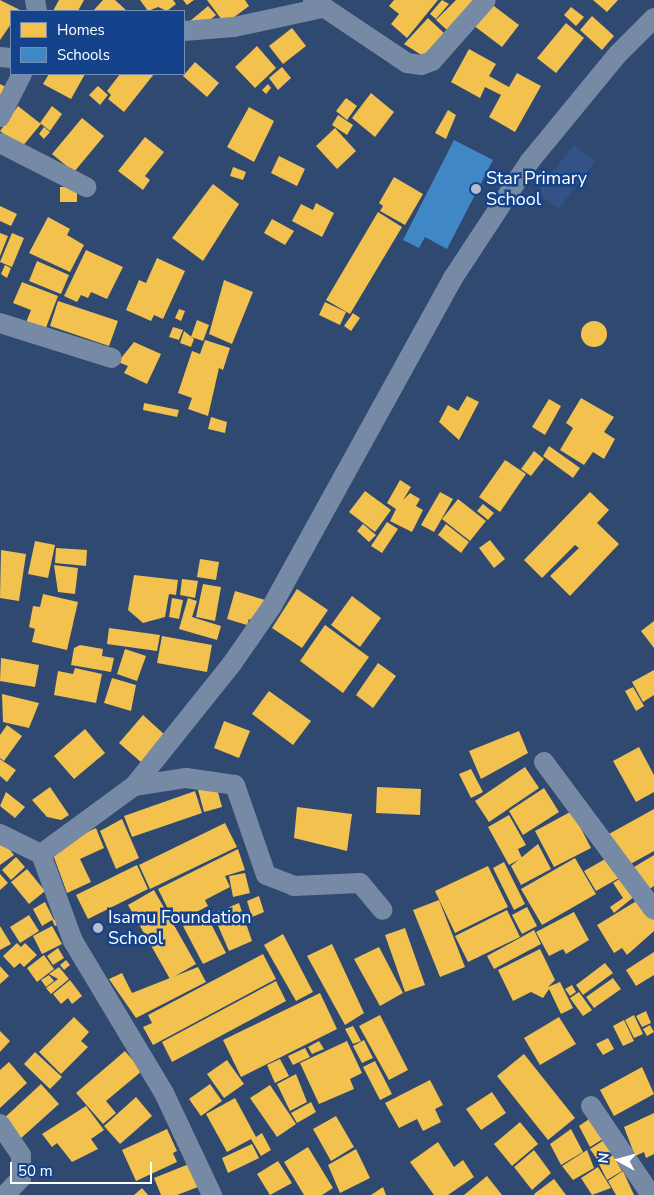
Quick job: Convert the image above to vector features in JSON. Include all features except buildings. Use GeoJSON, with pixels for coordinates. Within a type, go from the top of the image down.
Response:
{"type":"FeatureCollection","features":[{"type":"Feature","properties":{"kind":"street"},"geometry":{"type":"LineString","coordinates":[[185,31],[234,27],[317,4],[407,63],[421,65],[432,61],[486,0]]}},
{"type":"Feature","properties":{"kind":"street"},"geometry":{"type":"LineString","coordinates":[[41,854],[134,786],[272,606],[395,378],[452,278],[530,160],[618,54],[654,18]]}},
{"type":"Feature","properties":{"kind":"street"},"geometry":{"type":"LineString","coordinates":[[0,116],[21,75]]}},
{"type":"Feature","properties":{"kind":"street"},"geometry":{"type":"LineString","coordinates":[[0,143],[86,187]]}},
{"type":"Feature","properties":{"kind":"street"},"geometry":{"type":"LineString","coordinates":[[0,323],[112,358]]}},
{"type":"Feature","properties":{"kind":"street"},"geometry":{"type":"LineString","coordinates":[[544,762],[654,910]]}},
{"type":"Feature","properties":{"kind":"street"},"geometry":{"type":"LineString","coordinates":[[134,786],[186,778],[234,785],[266,875],[294,886],[360,883],[383,910]]}},
{"type":"Feature","properties":{"kind":"street"},"geometry":{"type":"LineString","coordinates":[[0,834],[41,854],[73,941],[164,1093],[212,1195]]}},
{"type":"Feature","properties":{"kind":"street"},"geometry":{"type":"LineString","coordinates":[[591,1106],[651,1195]]}},
{"type":"Feature","properties":{"kind":"street"},"geometry":{"type":"LineString","coordinates":[[0,1124],[22,1155],[21,1178],[5,1195]]}},
{"type":"Feature","properties":{"kind":"water"},"geometry":{"type":"Polygon","coordinates":[[[574,145],[595,162],[558,209],[537,192],[574,145]]]}},
{"type":"Feature","properties":{"kind":"place","name":"Star Primary School"},"geometry":{"type":"Point","coordinates":[476,189]}},
{"type":"Feature","properties":{"kind":"place","name":"Isamu Foundation School"},"geometry":{"type":"Point","coordinates":[98,928]}}]}
